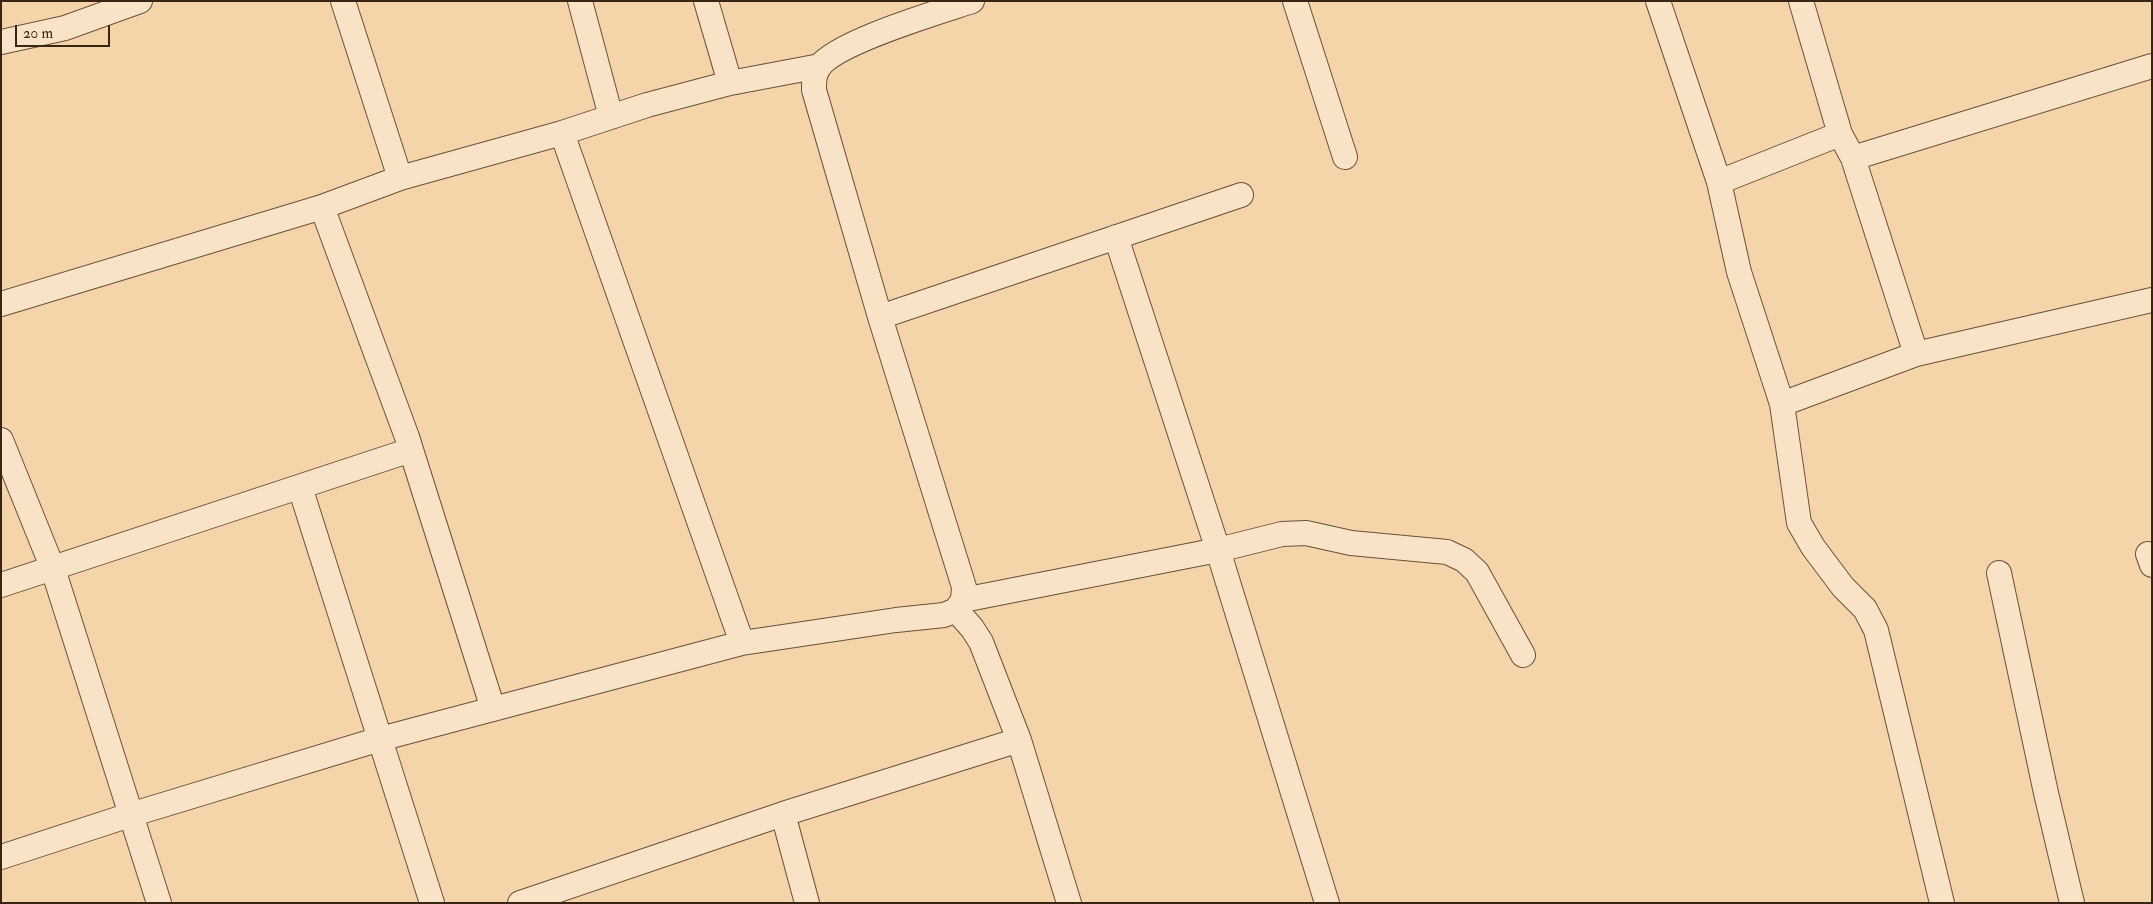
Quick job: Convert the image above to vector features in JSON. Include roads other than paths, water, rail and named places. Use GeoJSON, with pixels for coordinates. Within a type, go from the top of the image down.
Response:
{"type":"FeatureCollection","features":[{"type":"Feature","properties":{"kind":"street"},"geometry":{"type":"LineString","coordinates":[[1,42],[65,28],[140,1]]}},
{"type":"Feature","properties":{"kind":"street"},"geometry":{"type":"LineString","coordinates":[[343,1],[400,178]]}},
{"type":"Feature","properties":{"kind":"street"},"geometry":{"type":"LineString","coordinates":[[580,1],[611,117]]}},
{"type":"Feature","properties":{"kind":"street"},"geometry":{"type":"LineString","coordinates":[[706,1],[730,83]]}},
{"type":"Feature","properties":{"kind":"street"},"geometry":{"type":"LineString","coordinates":[[1,304],[322,207],[400,178],[562,133],[647,105],[730,83],[820,66],[851,45],[972,1]]}},
{"type":"Feature","properties":{"kind":"street"},"geometry":{"type":"LineString","coordinates":[[1296,1],[1346,157]]}},
{"type":"Feature","properties":{"kind":"street"},"geometry":{"type":"LineString","coordinates":[[1658,1],[1719,182],[1739,272],[1782,404],[1799,522],[1813,547],[1843,587],[1865,609],[1876,630],[1942,903]]}},
{"type":"Feature","properties":{"kind":"street"},"geometry":{"type":"LineString","coordinates":[[1801,1],[1840,134],[1853,158],[1916,354]]}},
{"type":"Feature","properties":{"kind":"street"},"geometry":{"type":"LineString","coordinates":[[820,66],[814,78],[814,90],[880,318],[964,587],[960,605],[981,642],[1019,740],[1068,903]]}},
{"type":"Feature","properties":{"kind":"street"},"geometry":{"type":"LineString","coordinates":[[1853,158],[2152,66]]}},
{"type":"Feature","properties":{"kind":"street"},"geometry":{"type":"LineString","coordinates":[[562,133],[742,643]]}},
{"type":"Feature","properties":{"kind":"street"},"geometry":{"type":"LineString","coordinates":[[1719,182],[1840,134]]}},
{"type":"Feature","properties":{"kind":"street"},"geometry":{"type":"LineString","coordinates":[[880,318],[1241,195]]}},
{"type":"Feature","properties":{"kind":"street"},"geometry":{"type":"LineString","coordinates":[[322,207],[411,450],[493,710]]}},
{"type":"Feature","properties":{"kind":"street"},"geometry":{"type":"LineString","coordinates":[[1116,237],[1218,550],[1328,903]]}},
{"type":"Feature","properties":{"kind":"street"},"geometry":{"type":"LineString","coordinates":[[1782,404],[1916,354],[2152,300]]}},
{"type":"Feature","properties":{"kind":"street"},"geometry":{"type":"LineString","coordinates":[[1,440],[53,569],[159,903]]}},
{"type":"Feature","properties":{"kind":"street"},"geometry":{"type":"LineString","coordinates":[[1,585],[411,450]]}},
{"type":"Feature","properties":{"kind":"street"},"geometry":{"type":"LineString","coordinates":[[300,487],[432,903]]}},
{"type":"Feature","properties":{"kind":"street"},"geometry":{"type":"LineString","coordinates":[[1,858],[130,815],[380,739],[742,643],[896,620],[944,615],[960,605],[1218,550],[1282,534],[1306,533],[1351,543],[1447,552],[1464,560],[1477,572],[1523,655]]}},
{"type":"Feature","properties":{"kind":"street"},"geometry":{"type":"LineString","coordinates":[[1999,573],[2046,793],[2072,903]]}},
{"type":"Feature","properties":{"kind":"street"},"geometry":{"type":"LineString","coordinates":[[520,903],[783,814],[1019,740]]}},
{"type":"Feature","properties":{"kind":"street"},"geometry":{"type":"LineString","coordinates":[[783,814],[807,903]]}}]}
